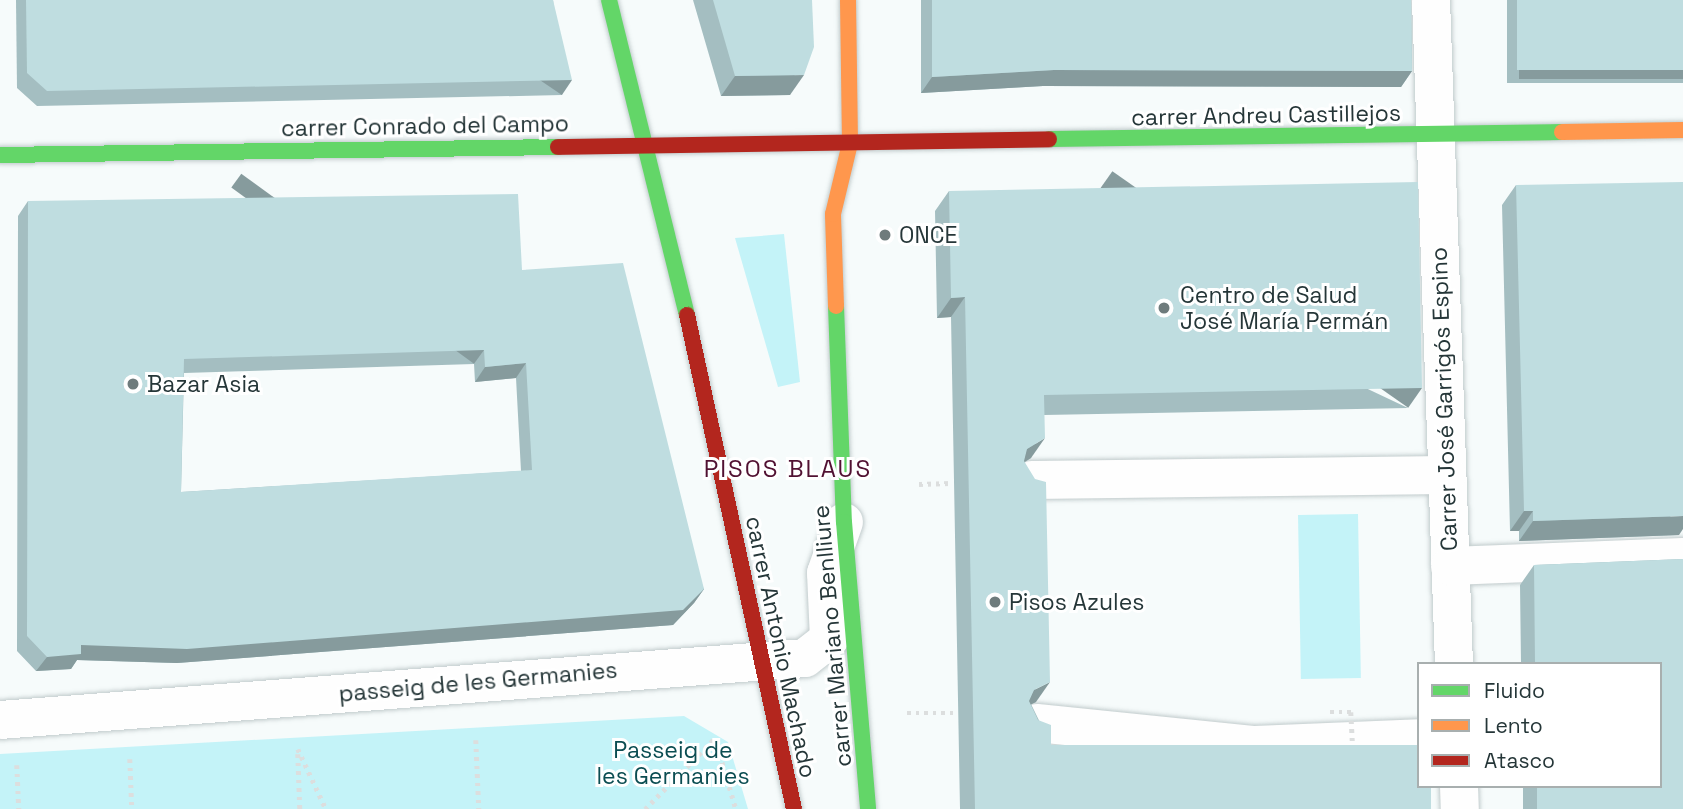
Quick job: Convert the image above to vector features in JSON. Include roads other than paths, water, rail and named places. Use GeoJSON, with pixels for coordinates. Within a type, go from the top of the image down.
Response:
{"type":"FeatureCollection","features":[{"type":"Feature","properties":{"kind":"street","name":"carrer Antonio Machado"},"geometry":{"type":"LineString","coordinates":[[609,0],[672,247],[794,809]]}},
{"type":"Feature","properties":{"kind":"street","name":"carrer Mariano Benlliure"},"geometry":{"type":"LineString","coordinates":[[848,0],[850,143],[833,214],[844,522],[868,809]]}},
{"type":"Feature","properties":{"kind":"street","name":"Carrer José Garrigós Espino"},"geometry":{"type":"LineString","coordinates":[[1431,0],[1454,662]]}},
{"type":"Feature","properties":{"kind":"street","name":"carrer Andreu Castillejos"},"geometry":{"type":"LineString","coordinates":[[850,143],[1683,130]]}},
{"type":"Feature","properties":{"kind":"street","name":"carrer Conrado del Campo"},"geometry":{"type":"LineString","coordinates":[[0,155],[850,143]]}},
{"type":"Feature","properties":{"kind":"street"},"geometry":{"type":"LineString","coordinates":[[1032,480],[1447,475]]}},
{"type":"Feature","properties":{"kind":"street","name":"passeig de les Germanies"},"geometry":{"type":"LineString","coordinates":[[0,720],[760,659],[805,658],[829,639],[826,573],[844,522]]}},
{"type":"Feature","properties":{"kind":"street"},"geometry":{"type":"LineString","coordinates":[[1450,566],[1683,557]]}},
{"type":"Feature","properties":{"kind":"street"},"geometry":{"type":"LineString","coordinates":[[1037,723],[1255,745],[1417,738]]}},
{"type":"Feature","properties":{"kind":"street"},"geometry":{"type":"LineString","coordinates":[[1459,788],[1460,809]]}},
{"type":"Feature","properties":{"kind":"place","name":"ONCE"},"geometry":{"type":"Point","coordinates":[885,235]}},
{"type":"Feature","properties":{"kind":"place","name":"Centro de Salud José María Permán"},"geometry":{"type":"Point","coordinates":[1164,308]}},
{"type":"Feature","properties":{"kind":"place","name":"Bazar Asia"},"geometry":{"type":"Point","coordinates":[133,384]}},
{"type":"Feature","properties":{"kind":"place","name":"Pisos Azules"},"geometry":{"type":"Point","coordinates":[995,602]}},
{"type":"Feature","properties":{"kind":"district","name":"PISOS BLAUS"},"geometry":{"type":"Point","coordinates":[788,469]}},
{"type":"Feature","properties":{"kind":"park label","name":"Passeig de les Germanies"},"geometry":{"type":"Point","coordinates":[673,763]}}]}
